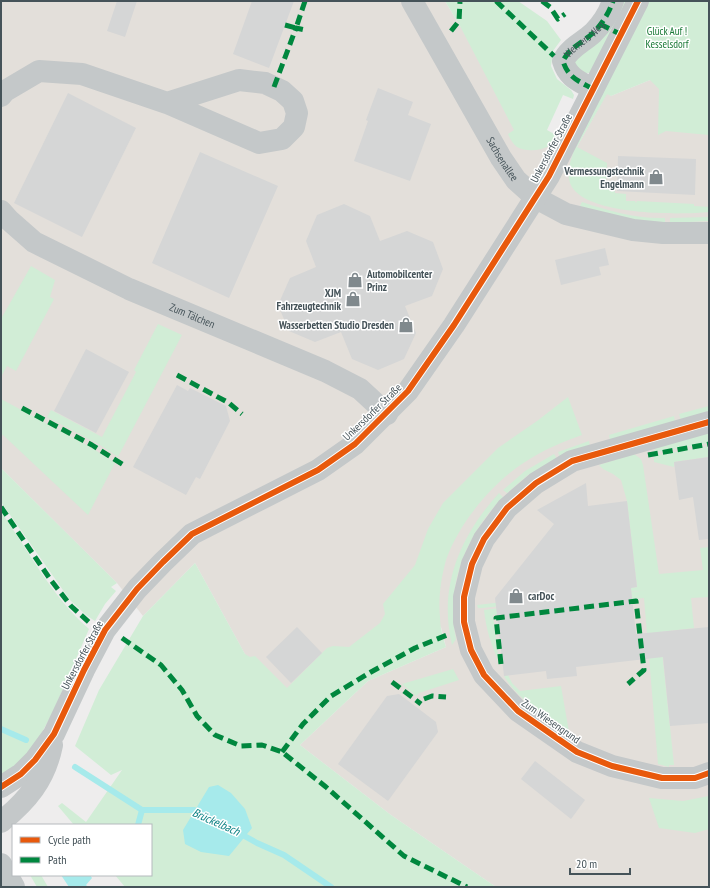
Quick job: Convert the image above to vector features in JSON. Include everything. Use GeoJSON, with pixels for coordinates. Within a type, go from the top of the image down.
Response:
{"type":"FeatureCollection","features":[{"type":"Feature","properties":{"kind":"main road"},"geometry":{"type":"LineString","coordinates":[[1,864],[14,887]]}},
{"type":"Feature","properties":{"kind":"street","name":"Sachsenallee"},"geometry":{"type":"LineString","coordinates":[[412,1],[501,158],[516,180],[536,198],[566,214],[633,230],[663,233],[709,233]]}},
{"type":"Feature","properties":{"kind":"street","name":"Werners Weg"},"geometry":{"type":"LineString","coordinates":[[593,89],[568,73],[563,61],[571,50],[592,33],[603,21],[613,1]]}},
{"type":"Feature","properties":{"kind":"street","name":"Unkersdorfer Straße"},"geometry":{"type":"LineString","coordinates":[[1,786],[21,774],[35,760],[54,734],[84,670],[105,630],[137,590],[182,543],[192,534],[318,470],[356,444],[408,391],[425,369],[549,176],[638,1]]}},
{"type":"Feature","properties":{"kind":"street"},"geometry":{"type":"LineString","coordinates":[[1,96],[5,91],[39,71],[82,74],[166,103],[259,143],[282,139],[294,127],[297,113],[293,101],[282,91],[265,83],[239,80],[166,103]]}},
{"type":"Feature","properties":{"kind":"street","name":"Zum Tälchen"},"geometry":{"type":"LineString","coordinates":[[1,210],[34,242],[129,289],[325,371],[360,389],[387,414]]}},
{"type":"Feature","properties":{"kind":"street","name":"Zum Wiesengrund"},"geometry":{"type":"LineString","coordinates":[[709,422],[572,461],[536,482],[506,508],[484,539],[472,564],[464,597],[464,622],[471,650],[484,675],[518,711],[577,752],[612,766],[662,778],[695,778],[709,773]]}},
{"type":"Feature","properties":{"kind":"street","name":"Unkersdorfer Straße"},"geometry":{"type":"LineString","coordinates":[[1,822],[33,792],[49,759],[54,734]]}},
{"type":"Feature","properties":{"kind":"shaded area"},"geometry":{"type":"Polygon","coordinates":[[[1,1],[445,1],[460,26],[543,133],[574,150],[607,93],[611,96],[650,80],[709,64],[709,887],[496,887],[391,815],[300,745],[368,681],[446,647],[441,627],[281,720],[195,563],[143,616],[117,583],[1,468],[1,1]]]}},
{"type":"Feature","properties":{"kind":"green space"},"geometry":{"type":"Polygon","coordinates":[[[445,1],[518,1],[547,21],[561,40],[553,51],[551,66],[557,79],[571,90],[574,95],[573,99],[563,95],[547,130],[556,135],[549,146],[541,149],[529,150],[521,149],[513,143],[508,134],[514,130],[460,26],[445,1]]]}},
{"type":"Feature","properties":{"kind":"green space"},"geometry":{"type":"Polygon","coordinates":[[[619,1],[629,1],[591,73],[583,73],[571,62],[619,1]]]}},
{"type":"Feature","properties":{"kind":"green space","name":"Glück Auf ! Kesselsdorf"},"geometry":{"type":"Polygon","coordinates":[[[644,1],[709,1],[709,135],[666,131],[658,135],[659,89],[650,80],[611,96],[607,94],[577,147],[607,163],[606,187],[614,187],[615,193],[626,194],[626,201],[635,201],[636,203],[637,201],[694,204],[694,206],[709,207],[709,212],[655,213],[612,207],[593,202],[578,194],[570,183],[569,170],[574,150],[644,1]]]}},
{"type":"Feature","properties":{"kind":"green space"},"geometry":{"type":"Polygon","coordinates":[[[582,202],[623,214],[665,218],[665,222],[643,221],[611,215],[580,206],[582,202]]]}},
{"type":"Feature","properties":{"kind":"green space"},"geometry":{"type":"Polygon","coordinates":[[[709,217],[709,221],[670,223],[670,218],[709,217]]]}},
{"type":"Feature","properties":{"kind":"green space"},"geometry":{"type":"Polygon","coordinates":[[[31,266],[55,280],[50,297],[54,299],[16,371],[7,366],[1,377],[1,319],[31,266]]]}},
{"type":"Feature","properties":{"kind":"green space"},"geometry":{"type":"Polygon","coordinates":[[[158,324],[182,335],[118,457],[100,445],[47,417],[51,410],[102,437],[136,372],[134,370],[158,324]]]}},
{"type":"Feature","properties":{"kind":"green space"},"geometry":{"type":"Polygon","coordinates":[[[568,397],[582,435],[560,443],[525,462],[513,471],[489,492],[459,532],[446,560],[441,581],[439,610],[446,647],[368,681],[300,745],[391,815],[496,887],[125,887],[116,876],[152,876],[152,824],[73,824],[58,806],[62,803],[86,822],[122,770],[111,775],[75,746],[99,690],[143,616],[195,563],[245,654],[250,657],[255,656],[287,688],[327,648],[333,646],[349,647],[380,623],[385,614],[383,604],[415,565],[428,529],[443,503],[498,448],[568,397]]]}},
{"type":"Feature","properties":{"kind":"green space"},"geometry":{"type":"Polygon","coordinates":[[[1,399],[92,448],[115,463],[88,515],[3,435],[1,436],[1,399]]]}},
{"type":"Feature","properties":{"kind":"green space"},"geometry":{"type":"Polygon","coordinates":[[[709,406],[709,411],[681,420],[679,414],[709,406]]]}},
{"type":"Feature","properties":{"kind":"green space"},"geometry":{"type":"Polygon","coordinates":[[[674,416],[675,422],[610,440],[609,435],[674,416]]]}},
{"type":"Feature","properties":{"kind":"green space"},"geometry":{"type":"Polygon","coordinates":[[[709,432],[709,443],[654,452],[656,447],[709,432]]]}},
{"type":"Feature","properties":{"kind":"green space"},"geometry":{"type":"Polygon","coordinates":[[[589,441],[590,446],[560,457],[558,452],[589,441]]]}},
{"type":"Feature","properties":{"kind":"green space"},"geometry":{"type":"Polygon","coordinates":[[[709,446],[709,459],[708,457],[674,462],[674,467],[654,462],[654,456],[709,446]]]}},
{"type":"Feature","properties":{"kind":"green space"},"geometry":{"type":"Polygon","coordinates":[[[554,454],[557,459],[528,475],[507,493],[503,490],[525,471],[554,454]]]}},
{"type":"Feature","properties":{"kind":"green space"},"geometry":{"type":"Polygon","coordinates":[[[634,454],[641,459],[643,465],[659,574],[703,570],[700,548],[709,547],[709,597],[691,598],[694,628],[660,632],[674,765],[669,765],[669,767],[658,764],[644,598],[493,615],[499,662],[489,637],[484,610],[648,590],[482,608],[478,608],[477,605],[637,587],[627,501],[621,480],[599,465],[634,454]]]}},
{"type":"Feature","properties":{"kind":"green space"},"geometry":{"type":"Polygon","coordinates":[[[1,468],[117,583],[111,587],[116,591],[105,604],[95,621],[70,600],[1,502],[1,468]]]}},
{"type":"Feature","properties":{"kind":"green space"},"geometry":{"type":"Polygon","coordinates":[[[499,493],[503,497],[478,528],[469,545],[456,581],[453,619],[456,639],[452,645],[448,624],[448,603],[450,583],[456,563],[463,545],[473,527],[485,509],[499,493]]]}},
{"type":"Feature","properties":{"kind":"green space"},"geometry":{"type":"Polygon","coordinates":[[[1,512],[52,588],[89,629],[52,714],[36,743],[22,761],[1,775],[1,512]]]}},
{"type":"Feature","properties":{"kind":"green space"},"geometry":{"type":"Polygon","coordinates":[[[453,669],[459,680],[419,693],[416,696],[402,684],[453,669]]]}},
{"type":"Feature","properties":{"kind":"green space"},"geometry":{"type":"Polygon","coordinates":[[[508,675],[512,683],[520,691],[561,686],[569,732],[563,731],[565,729],[539,712],[523,699],[509,684],[504,676],[508,675]]]}},
{"type":"Feature","properties":{"kind":"green space"},"geometry":{"type":"Polygon","coordinates":[[[709,796],[709,829],[695,833],[659,828],[649,798],[683,801],[709,796]]]}},
{"type":"Feature","properties":{"kind":"green space"},"geometry":{"type":"Polygon","coordinates":[[[31,876],[42,876],[48,887],[37,887],[31,876]]]}},
{"type":"Feature","properties":{"kind":"water"},"geometry":{"type":"Polygon","coordinates":[[[218,785],[231,793],[245,809],[252,828],[229,856],[201,852],[185,844],[183,830],[209,787],[218,785]]]}},
{"type":"Feature","properties":{"kind":"water"},"geometry":{"type":"Polygon","coordinates":[[[62,876],[91,876],[92,878],[86,885],[88,887],[69,887],[62,876]]]}},
{"type":"Feature","properties":{"kind":"building"},"geometry":{"type":"Polygon","coordinates":[[[117,1],[137,1],[125,37],[107,31],[117,1]]]}},
{"type":"Feature","properties":{"kind":"building"},"geometry":{"type":"Polygon","coordinates":[[[252,1],[294,1],[269,68],[233,54],[252,1]]]}},
{"type":"Feature","properties":{"kind":"building"},"geometry":{"type":"Polygon","coordinates":[[[378,88],[413,102],[408,115],[431,124],[410,181],[354,161],[368,121],[366,120],[378,88]]]}},
{"type":"Feature","properties":{"kind":"building"},"geometry":{"type":"Polygon","coordinates":[[[68,93],[136,128],[82,237],[14,203],[68,93]]]}},
{"type":"Feature","properties":{"kind":"building"},"geometry":{"type":"Polygon","coordinates":[[[200,152],[278,186],[229,298],[152,263],[200,152]]]}},
{"type":"Feature","properties":{"kind":"building","name":"Vermessungstechnik Engelmann"},"geometry":{"type":"Polygon","coordinates":[[[618,156],[696,159],[695,195],[617,191],[618,156]]]}},
{"type":"Feature","properties":{"kind":"building"},"geometry":{"type":"Polygon","coordinates":[[[344,204],[370,216],[380,241],[407,231],[433,242],[443,269],[432,296],[405,306],[416,333],[404,359],[378,370],[352,359],[341,332],[315,342],[289,331],[278,305],[290,278],[316,267],[306,241],[317,215],[344,204]]]}},
{"type":"Feature","properties":{"kind":"building"},"geometry":{"type":"Polygon","coordinates":[[[605,248],[609,265],[599,267],[601,275],[561,285],[555,260],[605,248]]]}},
{"type":"Feature","properties":{"kind":"building"},"geometry":{"type":"Polygon","coordinates":[[[86,349],[129,372],[96,433],[54,411],[86,349]]]}},
{"type":"Feature","properties":{"kind":"building"},"geometry":{"type":"Polygon","coordinates":[[[177,385],[188,391],[190,388],[226,406],[230,421],[200,479],[196,477],[186,495],[133,467],[177,385]]]}},
{"type":"Feature","properties":{"kind":"building"},"geometry":{"type":"Polygon","coordinates":[[[709,457],[709,539],[699,540],[693,497],[679,500],[674,462],[709,457]]]}},
{"type":"Feature","properties":{"kind":"building"},"geometry":{"type":"Polygon","coordinates":[[[586,483],[588,506],[627,501],[637,587],[631,588],[636,634],[709,627],[709,723],[670,726],[663,657],[576,667],[577,676],[547,679],[546,671],[504,676],[495,598],[554,524],[537,510],[586,483]]]}},
{"type":"Feature","properties":{"kind":"building"},"geometry":{"type":"Polygon","coordinates":[[[297,627],[322,653],[291,683],[266,657],[297,627]]]}},
{"type":"Feature","properties":{"kind":"building"},"geometry":{"type":"Polygon","coordinates":[[[399,694],[436,722],[438,732],[388,801],[338,764],[387,696],[399,694]]]}},
{"type":"Feature","properties":{"kind":"building"},"geometry":{"type":"Polygon","coordinates":[[[535,761],[585,800],[571,819],[521,779],[535,761]]]}},
{"type":"Feature","properties":{"kind":"waterway","name":"Brückelbach"},"geometry":{"type":"LineString","coordinates":[[1,729],[26,740]]}},
{"type":"Feature","properties":{"kind":"waterway","name":"Brückelbach"},"geometry":{"type":"LineString","coordinates":[[75,767],[142,810],[194,810],[200,813]]}},
{"type":"Feature","properties":{"kind":"waterway"},"geometry":{"type":"LineString","coordinates":[[138,824],[142,810]]}},
{"type":"Feature","properties":{"kind":"waterway","name":"Brückelbach"},"geometry":{"type":"LineString","coordinates":[[239,833],[284,855],[331,887]]}},
{"type":"Feature","properties":{"kind":"marked path"},"geometry":{"type":"LineString","coordinates":[[285,25],[296,28],[305,1]]}},
{"type":"Feature","properties":{"kind":"marked path"},"geometry":{"type":"LineString","coordinates":[[451,31],[459,21],[460,1]]}},
{"type":"Feature","properties":{"kind":"marked path"},"geometry":{"type":"LineString","coordinates":[[496,1],[554,56]]}},
{"type":"Feature","properties":{"kind":"marked path"},"geometry":{"type":"LineString","coordinates":[[542,1],[550,7],[558,19],[565,14]]}},
{"type":"Feature","properties":{"kind":"marked path"},"geometry":{"type":"LineString","coordinates":[[593,89],[571,75],[565,67],[563,61],[572,49],[593,33],[599,26],[613,1]]}},
{"type":"Feature","properties":{"kind":"marked path"},"geometry":{"type":"LineString","coordinates":[[600,24],[620,34]]}},
{"type":"Feature","properties":{"kind":"marked path"},"geometry":{"type":"LineString","coordinates":[[274,87],[296,28],[305,30]]}},
{"type":"Feature","properties":{"kind":"marked path"},"geometry":{"type":"LineString","coordinates":[[177,375],[229,403],[242,414]]}},
{"type":"Feature","properties":{"kind":"marked path"},"geometry":{"type":"LineString","coordinates":[[22,408],[92,445],[125,466]]}},
{"type":"Feature","properties":{"kind":"marked path"},"geometry":{"type":"LineString","coordinates":[[648,455],[709,444]]}},
{"type":"Feature","properties":{"kind":"marked path"},"geometry":{"type":"LineString","coordinates":[[1,507],[50,579],[71,606],[92,625]]}},
{"type":"Feature","properties":{"kind":"marked path"},"geometry":{"type":"LineString","coordinates":[[501,664],[496,618],[636,601],[644,670],[628,684]]}},
{"type":"Feature","properties":{"kind":"marked path"},"geometry":{"type":"LineString","coordinates":[[282,752],[303,724],[331,696],[415,648],[447,635]]}},
{"type":"Feature","properties":{"kind":"marked path"},"geometry":{"type":"LineString","coordinates":[[122,638],[161,665],[182,690],[197,716],[215,735],[241,746],[262,745],[282,752],[326,787],[404,856],[467,887]]}},
{"type":"Feature","properties":{"kind":"marked path"},"geometry":{"type":"LineString","coordinates":[[392,682],[421,704]]}},
{"type":"Feature","properties":{"kind":"marked path"},"geometry":{"type":"LineString","coordinates":[[424,699],[432,696],[446,697]]}},
{"type":"Feature","properties":{"kind":"cycle path"},"geometry":{"type":"LineString","coordinates":[[1,787],[21,774],[35,760],[54,734],[84,670],[105,630],[137,589],[163,562],[192,534],[318,470],[355,444],[408,391],[454,325],[549,176],[638,1]]}},
{"type":"Feature","properties":{"kind":"cycle path"},"geometry":{"type":"LineString","coordinates":[[709,422],[572,461],[536,483],[507,508],[484,539],[472,564],[464,597],[464,622],[471,650],[484,675],[518,711],[577,752],[612,766],[662,778],[695,778],[709,773]]}},
{"type":"Feature","properties":{"kind":"place","name":"Vermessungstechnik Engelmann"},"geometry":{"type":"Point","coordinates":[656,177]}},
{"type":"Feature","properties":{"kind":"place","name":"Automobilcenter Prinz"},"geometry":{"type":"Point","coordinates":[355,280]}},
{"type":"Feature","properties":{"kind":"place","name":"XJM Fahrzeugtechnik"},"geometry":{"type":"Point","coordinates":[353,299]}},
{"type":"Feature","properties":{"kind":"place","name":"Wasserbetten Studio Dresden"},"geometry":{"type":"Point","coordinates":[406,325]}},
{"type":"Feature","properties":{"kind":"place","name":"carDoc"},"geometry":{"type":"Point","coordinates":[516,596]}}]}
